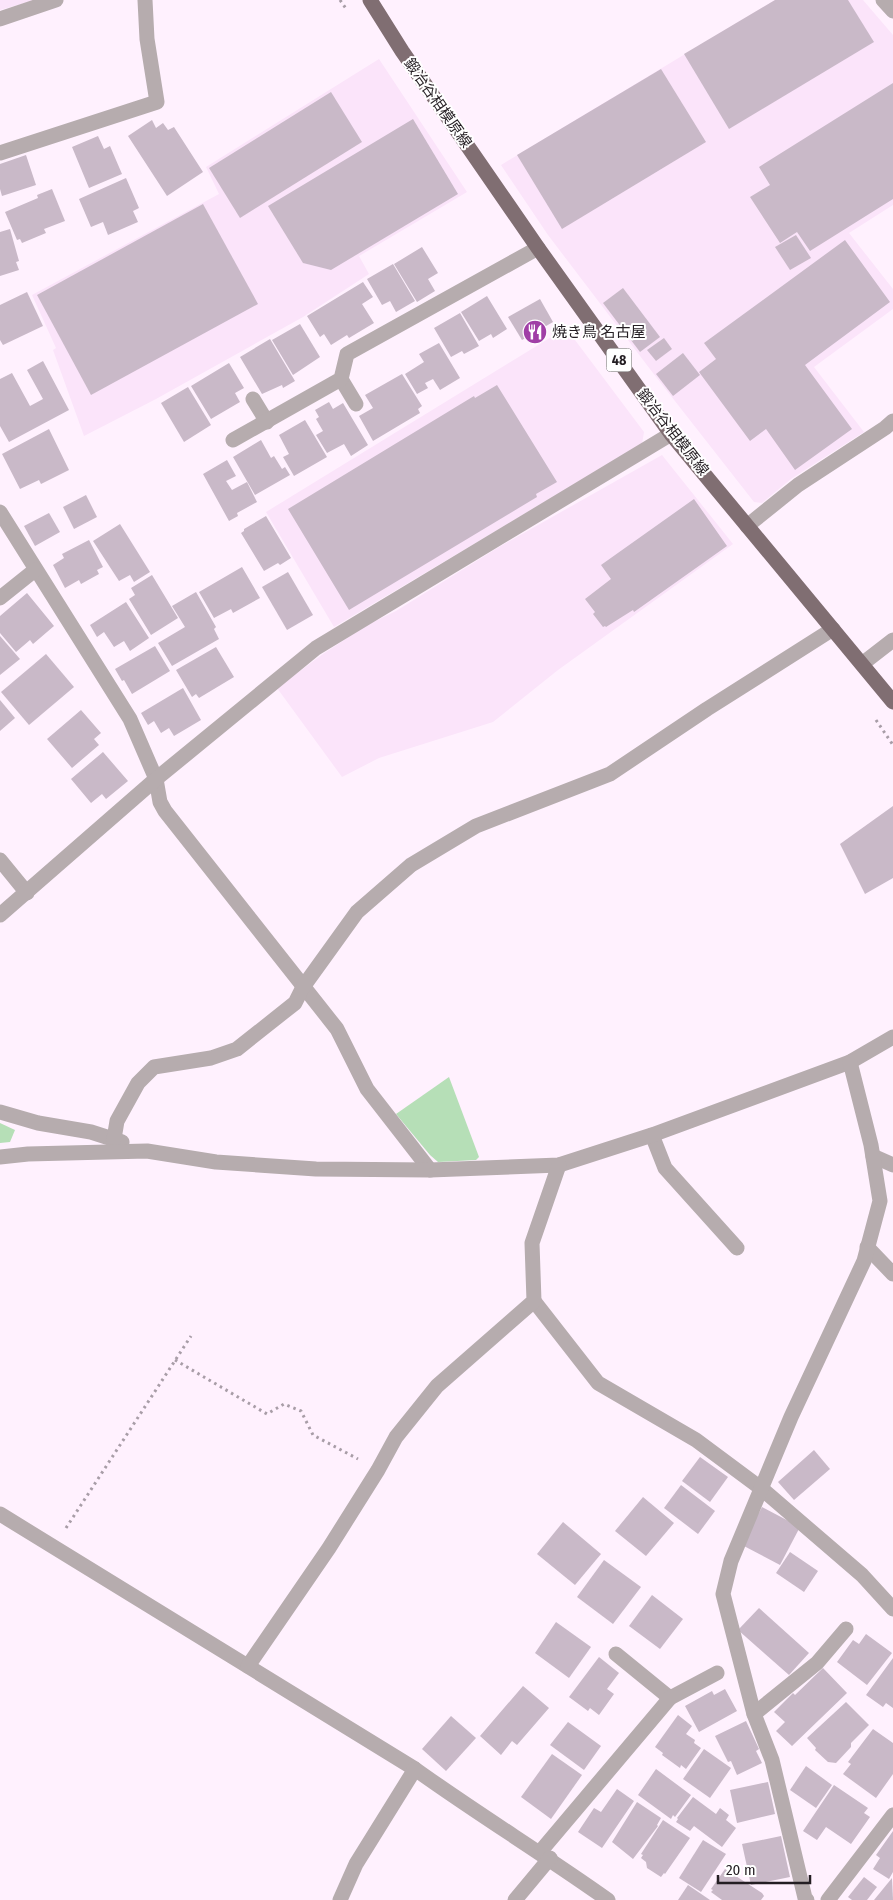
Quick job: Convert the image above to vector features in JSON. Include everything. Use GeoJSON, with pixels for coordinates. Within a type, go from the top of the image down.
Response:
{"type":"FeatureCollection","features":[{"type":"Feature","properties":{"kind":"main road","name":"鍛冶谷相模原線"},"geometry":{"type":"LineString","coordinates":[[370,0],[402,51],[538,248],[671,434],[893,702]]}},
{"type":"Feature","properties":{"kind":"street"},"geometry":{"type":"LineString","coordinates":[[0,19],[56,0]]}},
{"type":"Feature","properties":{"kind":"street"},"geometry":{"type":"LineString","coordinates":[[0,153],[157,102],[147,39],[145,0]]}},
{"type":"Feature","properties":{"kind":"street"},"geometry":{"type":"LineString","coordinates":[[883,0],[893,11]]}},
{"type":"Feature","properties":{"kind":"street"},"geometry":{"type":"LineString","coordinates":[[356,404],[341,379],[347,354],[538,248]]}},
{"type":"Feature","properties":{"kind":"street"},"geometry":{"type":"LineString","coordinates":[[233,440],[341,379]]}},
{"type":"Feature","properties":{"kind":"street"},"geometry":{"type":"LineString","coordinates":[[253,399],[267,422]]}},
{"type":"Feature","properties":{"kind":"street"},"geometry":{"type":"LineString","coordinates":[[747,526],[798,485],[893,421]]}},
{"type":"Feature","properties":{"kind":"street"},"geometry":{"type":"LineString","coordinates":[[0,915],[156,780],[316,648],[671,434]]}},
{"type":"Feature","properties":{"kind":"street"},"geometry":{"type":"LineString","coordinates":[[0,512],[130,718],[156,780],[160,802],[165,811],[337,1029],[366,1089],[430,1170]]}},
{"type":"Feature","properties":{"kind":"street"},"geometry":{"type":"LineString","coordinates":[[0,598],[35,570]]}},
{"type":"Feature","properties":{"kind":"street"},"geometry":{"type":"LineString","coordinates":[[114,1139],[116,1121],[138,1083],[154,1067],[211,1058],[237,1048],[295,1003],[303,987],[357,912],[411,865],[476,826],[610,774],[707,709],[833,629]]}},
{"type":"Feature","properties":{"kind":"street"},"geometry":{"type":"LineString","coordinates":[[862,664],[893,640]]}},
{"type":"Feature","properties":{"kind":"street"},"geometry":{"type":"LineString","coordinates":[[0,860],[27,893]]}},
{"type":"Feature","properties":{"kind":"street"},"geometry":{"type":"LineString","coordinates":[[0,1157],[28,1154],[147,1151],[216,1162],[316,1169],[430,1170],[559,1165],[652,1134],[850,1062],[893,1037]]}},
{"type":"Feature","properties":{"kind":"street"},"geometry":{"type":"LineString","coordinates":[[806,1899],[772,1760],[754,1714],[723,1594],[732,1561],[791,1418],[864,1261],[880,1200],[873,1156],[850,1062]]}},
{"type":"Feature","properties":{"kind":"street"},"geometry":{"type":"LineString","coordinates":[[0,1112],[38,1123],[91,1132],[147,1151]]}},
{"type":"Feature","properties":{"kind":"street"},"geometry":{"type":"LineString","coordinates":[[652,1134],[664,1168],[737,1248]]}},
{"type":"Feature","properties":{"kind":"street"},"geometry":{"type":"LineString","coordinates":[[873,1156],[893,1165]]}},
{"type":"Feature","properties":{"kind":"street"},"geometry":{"type":"LineString","coordinates":[[559,1165],[532,1244],[534,1301],[598,1383],[696,1440],[762,1489],[862,1575],[893,1609]]}},
{"type":"Feature","properties":{"kind":"street"},"geometry":{"type":"LineString","coordinates":[[867,1247],[893,1274]]}},
{"type":"Feature","properties":{"kind":"street"},"geometry":{"type":"LineString","coordinates":[[248,1666],[329,1548],[378,1470],[396,1437],[437,1386],[534,1301]]}},
{"type":"Feature","properties":{"kind":"street"},"geometry":{"type":"LineString","coordinates":[[0,1514],[415,1770],[545,1855],[608,1900]]}},
{"type":"Feature","properties":{"kind":"street"},"geometry":{"type":"LineString","coordinates":[[754,1714],[817,1662],[846,1629]]}},
{"type":"Feature","properties":{"kind":"street"},"geometry":{"type":"LineString","coordinates":[[616,1654],[670,1698]]}},
{"type":"Feature","properties":{"kind":"street"},"geometry":{"type":"LineString","coordinates":[[515,1900],[545,1855],[670,1698],[717,1673]]}},
{"type":"Feature","properties":{"kind":"street"},"geometry":{"type":"LineString","coordinates":[[340,1900],[356,1864],[415,1770]]}},
{"type":"Feature","properties":{"kind":"street"},"geometry":{"type":"LineString","coordinates":[[828,1900],[893,1814]]}},
{"type":"Feature","properties":{"kind":"path"},"geometry":{"type":"LineString","coordinates":[[53,1548],[190,1336]]}},
{"type":"Feature","properties":{"kind":"path"},"geometry":{"type":"LineString","coordinates":[[176,1360],[267,1414],[284,1404],[301,1411],[313,1435],[378,1470]]}},
{"type":"Feature","properties":{"kind":"shaded area"},"geometry":{"type":"Polygon","coordinates":[[[0,0],[36,0],[0,10],[0,0]]]}},
{"type":"Feature","properties":{"kind":"shaded area"},"geometry":{"type":"Polygon","coordinates":[[[775,0],[863,0],[893,35],[893,205],[849,233],[893,289],[893,309],[814,367],[864,432],[791,479],[762,503],[754,502],[653,373],[548,235],[501,165],[775,0]]]}},
{"type":"Feature","properties":{"kind":"shaded area"},"geometry":{"type":"Polygon","coordinates":[[[379,59],[467,192],[359,256],[369,274],[303,317],[156,399],[84,436],[53,350],[56,348],[32,295],[219,194],[206,167],[379,59]]]}},
{"type":"Feature","properties":{"kind":"shaded area"},"geometry":{"type":"Polygon","coordinates":[[[566,328],[644,432],[642,444],[334,627],[266,512],[566,328]]]}},
{"type":"Feature","properties":{"kind":"shaded area"},"geometry":{"type":"Polygon","coordinates":[[[662,455],[733,544],[558,670],[493,722],[379,758],[342,777],[277,688],[367,625],[396,611],[499,547],[662,455]]]}},
{"type":"Feature","properties":{"kind":"green space"},"geometry":{"type":"Polygon","coordinates":[[[449,1077],[479,1157],[476,1160],[438,1162],[396,1114],[449,1077]]]}},
{"type":"Feature","properties":{"kind":"green space"},"geometry":{"type":"Polygon","coordinates":[[[0,1123],[15,1130],[10,1142],[0,1143],[0,1123]]]}},
{"type":"Feature","properties":{"kind":"building"},"geometry":{"type":"Polygon","coordinates":[[[775,0],[848,0],[874,42],[729,129],[684,54],[775,0]]]}},
{"type":"Feature","properties":{"kind":"building"},"geometry":{"type":"Polygon","coordinates":[[[661,69],[706,142],[562,229],[517,155],[661,69]]]}},
{"type":"Feature","properties":{"kind":"building"},"geometry":{"type":"Polygon","coordinates":[[[893,83],[893,199],[810,251],[797,232],[780,243],[750,197],[770,185],[759,167],[893,83]]]}},
{"type":"Feature","properties":{"kind":"building"},"geometry":{"type":"Polygon","coordinates":[[[331,92],[362,142],[240,218],[209,168],[331,92]]]}},
{"type":"Feature","properties":{"kind":"building"},"geometry":{"type":"Polygon","coordinates":[[[413,119],[458,194],[331,270],[303,263],[268,206],[413,119]]]}},
{"type":"Feature","properties":{"kind":"building"},"geometry":{"type":"Polygon","coordinates":[[[152,120],[156,128],[163,123],[168,130],[174,127],[203,172],[167,196],[128,136],[152,120]]]}},
{"type":"Feature","properties":{"kind":"building"},"geometry":{"type":"Polygon","coordinates":[[[98,136],[104,149],[110,146],[122,174],[89,188],[72,147],[98,136]]]}},
{"type":"Feature","properties":{"kind":"building"},"geometry":{"type":"Polygon","coordinates":[[[26,155],[36,185],[2,196],[0,189],[0,164],[26,155]]]}},
{"type":"Feature","properties":{"kind":"building"},"geometry":{"type":"Polygon","coordinates":[[[126,178],[139,208],[133,211],[138,222],[108,235],[103,222],[91,227],[79,199],[126,178]]]}},
{"type":"Feature","properties":{"kind":"building"},"geometry":{"type":"Polygon","coordinates":[[[52,189],[65,221],[44,229],[46,233],[22,243],[20,239],[17,240],[5,212],[38,198],[37,195],[52,189]]]}},
{"type":"Feature","properties":{"kind":"building"},"geometry":{"type":"Polygon","coordinates":[[[203,204],[258,304],[91,395],[37,295],[203,204]]]}},
{"type":"Feature","properties":{"kind":"building"},"geometry":{"type":"Polygon","coordinates":[[[10,229],[19,261],[16,262],[19,270],[0,276],[0,232],[10,229]]]}},
{"type":"Feature","properties":{"kind":"building"},"geometry":{"type":"Polygon","coordinates":[[[796,235],[811,258],[790,270],[775,247],[796,235]]]}},
{"type":"Feature","properties":{"kind":"building"},"geometry":{"type":"Polygon","coordinates":[[[845,240],[890,302],[805,365],[852,429],[795,470],[766,429],[750,441],[699,372],[716,359],[704,343],[845,240]]]}},
{"type":"Feature","properties":{"kind":"building"},"geometry":{"type":"Polygon","coordinates":[[[422,247],[438,273],[428,279],[435,291],[417,302],[394,264],[422,247]]]}},
{"type":"Feature","properties":{"kind":"building"},"geometry":{"type":"Polygon","coordinates":[[[393,264],[415,301],[396,312],[390,301],[382,305],[367,279],[393,264]]]}},
{"type":"Feature","properties":{"kind":"building"},"geometry":{"type":"Polygon","coordinates":[[[363,282],[373,297],[362,304],[374,323],[349,338],[347,335],[331,345],[324,334],[320,337],[307,316],[363,282]]]}},
{"type":"Feature","properties":{"kind":"building"},"geometry":{"type":"Polygon","coordinates":[[[623,288],[660,337],[640,352],[603,303],[623,288]]]}},
{"type":"Feature","properties":{"kind":"building"},"geometry":{"type":"Polygon","coordinates":[[[27,292],[43,326],[3,345],[0,340],[0,305],[27,292]]]}},
{"type":"Feature","properties":{"kind":"building"},"geometry":{"type":"Polygon","coordinates":[[[487,296],[507,329],[493,338],[491,334],[479,341],[461,312],[487,296]]]}},
{"type":"Feature","properties":{"kind":"building"},"geometry":{"type":"Polygon","coordinates":[[[540,299],[553,322],[522,340],[508,317],[540,299]]]}},
{"type":"Feature","properties":{"kind":"building"},"geometry":{"type":"Polygon","coordinates":[[[460,313],[479,346],[464,354],[462,351],[451,357],[434,328],[460,313]]]}},
{"type":"Feature","properties":{"kind":"building"},"geometry":{"type":"Polygon","coordinates":[[[300,324],[320,357],[293,375],[272,340],[300,324]]]}},
{"type":"Feature","properties":{"kind":"building"},"geometry":{"type":"Polygon","coordinates":[[[664,338],[672,349],[656,361],[647,350],[664,338]]]}},
{"type":"Feature","properties":{"kind":"building"},"geometry":{"type":"Polygon","coordinates":[[[270,339],[295,381],[283,388],[282,385],[262,394],[240,357],[270,339]]]}},
{"type":"Feature","properties":{"kind":"building"},"geometry":{"type":"Polygon","coordinates":[[[439,343],[460,378],[440,390],[433,379],[425,383],[428,388],[417,394],[405,374],[424,362],[419,354],[439,343]]]}},
{"type":"Feature","properties":{"kind":"building"},"geometry":{"type":"Polygon","coordinates":[[[683,353],[700,375],[673,396],[656,374],[683,353]]]}},
{"type":"Feature","properties":{"kind":"building"},"geometry":{"type":"Polygon","coordinates":[[[43,361],[69,410],[9,442],[0,426],[0,379],[12,373],[30,406],[43,399],[27,370],[43,361]]]}},
{"type":"Feature","properties":{"kind":"building"},"geometry":{"type":"Polygon","coordinates":[[[229,363],[244,388],[235,393],[240,402],[211,419],[191,386],[229,363]]]}},
{"type":"Feature","properties":{"kind":"building"},"geometry":{"type":"Polygon","coordinates":[[[402,374],[422,406],[418,409],[420,413],[373,441],[359,416],[373,408],[365,395],[402,374]]]}},
{"type":"Feature","properties":{"kind":"building"},"geometry":{"type":"Polygon","coordinates":[[[497,385],[557,482],[536,494],[537,497],[349,610],[288,509],[474,396],[475,398],[497,385]]]}},
{"type":"Feature","properties":{"kind":"building"},"geometry":{"type":"Polygon","coordinates":[[[188,387],[211,425],[184,442],[161,403],[188,387]]]}},
{"type":"Feature","properties":{"kind":"building"},"geometry":{"type":"Polygon","coordinates":[[[329,402],[333,409],[343,403],[368,445],[351,456],[344,444],[327,453],[316,435],[323,431],[316,419],[319,417],[315,410],[329,402]]]}},
{"type":"Feature","properties":{"kind":"building"},"geometry":{"type":"Polygon","coordinates":[[[305,420],[327,457],[294,476],[283,457],[289,454],[279,435],[305,420]]]}},
{"type":"Feature","properties":{"kind":"building"},"geometry":{"type":"Polygon","coordinates":[[[49,429],[69,470],[41,484],[39,480],[20,489],[2,454],[49,429]]]}},
{"type":"Feature","properties":{"kind":"building"},"geometry":{"type":"Polygon","coordinates":[[[261,440],[271,458],[274,456],[282,469],[285,467],[290,475],[255,495],[233,457],[261,440]]]}},
{"type":"Feature","properties":{"kind":"building"},"geometry":{"type":"Polygon","coordinates":[[[227,460],[236,476],[226,481],[232,490],[247,482],[257,502],[237,513],[238,516],[229,521],[203,474],[227,460]]]}},
{"type":"Feature","properties":{"kind":"building"},"geometry":{"type":"Polygon","coordinates":[[[86,495],[97,517],[74,529],[63,507],[86,495]]]}},
{"type":"Feature","properties":{"kind":"building"},"geometry":{"type":"Polygon","coordinates":[[[694,499],[727,546],[634,612],[633,610],[603,627],[585,599],[611,579],[601,565],[694,499]]]}},
{"type":"Feature","properties":{"kind":"building"},"geometry":{"type":"Polygon","coordinates":[[[49,513],[60,532],[35,546],[24,526],[49,513]]]}},
{"type":"Feature","properties":{"kind":"building"},"geometry":{"type":"Polygon","coordinates":[[[266,516],[291,558],[280,565],[278,563],[264,571],[241,533],[244,529],[266,516]]]}},
{"type":"Feature","properties":{"kind":"building"},"geometry":{"type":"Polygon","coordinates":[[[120,524],[150,572],[134,582],[130,575],[119,581],[93,541],[120,524]]]}},
{"type":"Feature","properties":{"kind":"building"},"geometry":{"type":"Polygon","coordinates":[[[89,540],[103,567],[97,570],[99,574],[81,584],[79,580],[65,588],[53,565],[64,558],[62,554],[89,540]]]}},
{"type":"Feature","properties":{"kind":"building"},"geometry":{"type":"Polygon","coordinates":[[[242,567],[260,598],[233,613],[231,609],[214,618],[199,592],[242,567]]]}},
{"type":"Feature","properties":{"kind":"building"},"geometry":{"type":"Polygon","coordinates":[[[288,572],[313,615],[287,630],[262,587],[288,572]]]}},
{"type":"Feature","properties":{"kind":"building"},"geometry":{"type":"Polygon","coordinates":[[[152,575],[178,618],[151,635],[129,599],[135,595],[131,588],[152,575]]]}},
{"type":"Feature","properties":{"kind":"building"},"geometry":{"type":"Polygon","coordinates":[[[196,592],[216,627],[214,629],[219,639],[172,666],[158,643],[185,627],[172,606],[196,592]]]}},
{"type":"Feature","properties":{"kind":"building"},"geometry":{"type":"Polygon","coordinates":[[[27,593],[54,626],[33,644],[30,640],[16,652],[0,633],[0,616],[27,593]]]}},
{"type":"Feature","properties":{"kind":"building"},"geometry":{"type":"Polygon","coordinates":[[[126,602],[149,638],[130,651],[124,641],[114,647],[104,632],[97,637],[90,625],[126,602]]]}},
{"type":"Feature","properties":{"kind":"building"},"geometry":{"type":"Polygon","coordinates":[[[0,636],[20,659],[0,675],[0,636]]]}},
{"type":"Feature","properties":{"kind":"building"},"geometry":{"type":"Polygon","coordinates":[[[155,646],[170,671],[132,694],[115,669],[155,646]]]}},
{"type":"Feature","properties":{"kind":"building"},"geometry":{"type":"Polygon","coordinates":[[[216,647],[234,677],[199,698],[196,694],[192,697],[176,670],[216,647]]]}},
{"type":"Feature","properties":{"kind":"building"},"geometry":{"type":"Polygon","coordinates":[[[46,654],[74,687],[29,725],[1,692],[46,654]]]}},
{"type":"Feature","properties":{"kind":"building"},"geometry":{"type":"Polygon","coordinates":[[[183,688],[201,720],[174,736],[169,728],[161,733],[154,721],[148,725],[141,713],[183,688]]]}},
{"type":"Feature","properties":{"kind":"building"},"geometry":{"type":"Polygon","coordinates":[[[0,700],[15,718],[0,731],[0,700]]]}},
{"type":"Feature","properties":{"kind":"building"},"geometry":{"type":"Polygon","coordinates":[[[81,710],[101,733],[94,739],[99,745],[72,768],[47,739],[81,710]]]}},
{"type":"Feature","properties":{"kind":"building"},"geometry":{"type":"Polygon","coordinates":[[[103,752],[128,781],[106,799],[102,794],[91,803],[71,779],[103,752]]]}},
{"type":"Feature","properties":{"kind":"building"},"geometry":{"type":"Polygon","coordinates":[[[893,806],[893,878],[865,894],[840,844],[893,806]]]}},
{"type":"Feature","properties":{"kind":"building"},"geometry":{"type":"Polygon","coordinates":[[[814,1450],[830,1469],[794,1500],[778,1482],[814,1450]]]}},
{"type":"Feature","properties":{"kind":"building"},"geometry":{"type":"Polygon","coordinates":[[[700,1457],[728,1477],[710,1502],[682,1481],[700,1457]]]}},
{"type":"Feature","properties":{"kind":"building"},"geometry":{"type":"Polygon","coordinates":[[[681,1485],[715,1511],[698,1534],[664,1508],[681,1485]]]}},
{"type":"Feature","properties":{"kind":"building"},"geometry":{"type":"Polygon","coordinates":[[[643,1497],[674,1523],[646,1556],[615,1531],[643,1497]]]}},
{"type":"Feature","properties":{"kind":"building"},"geometry":{"type":"Polygon","coordinates":[[[762,1507],[800,1527],[780,1565],[742,1545],[762,1507]]]}},
{"type":"Feature","properties":{"kind":"building"},"geometry":{"type":"Polygon","coordinates":[[[563,1522],[601,1554],[575,1585],[537,1554],[563,1522]]]}},
{"type":"Feature","properties":{"kind":"building"},"geometry":{"type":"Polygon","coordinates":[[[790,1552],[818,1571],[804,1592],[776,1573],[790,1552]]]}},
{"type":"Feature","properties":{"kind":"building"},"geometry":{"type":"Polygon","coordinates":[[[604,1560],[641,1587],[613,1624],[577,1597],[604,1560]]]}},
{"type":"Feature","properties":{"kind":"building"},"geometry":{"type":"Polygon","coordinates":[[[652,1595],[683,1619],[660,1649],[629,1626],[652,1595]]]}},
{"type":"Feature","properties":{"kind":"building"},"geometry":{"type":"Polygon","coordinates":[[[759,1608],[809,1653],[789,1675],[738,1630],[759,1608]]]}},
{"type":"Feature","properties":{"kind":"building"},"geometry":{"type":"Polygon","coordinates":[[[556,1622],[591,1647],[569,1678],[535,1653],[556,1622]]]}},
{"type":"Feature","properties":{"kind":"building"},"geometry":{"type":"Polygon","coordinates":[[[866,1634],[892,1653],[867,1685],[837,1662],[853,1640],[859,1644],[866,1634]]]}},
{"type":"Feature","properties":{"kind":"building"},"geometry":{"type":"Polygon","coordinates":[[[599,1657],[619,1673],[607,1689],[614,1694],[599,1715],[590,1708],[588,1711],[569,1697],[599,1657]]]}},
{"type":"Feature","properties":{"kind":"building"},"geometry":{"type":"Polygon","coordinates":[[[893,1658],[893,1708],[886,1703],[883,1707],[866,1695],[893,1658]]]}},
{"type":"Feature","properties":{"kind":"building"},"geometry":{"type":"Polygon","coordinates":[[[823,1668],[847,1693],[792,1746],[776,1731],[785,1722],[774,1712],[823,1668]]]}},
{"type":"Feature","properties":{"kind":"building"},"geometry":{"type":"Polygon","coordinates":[[[523,1686],[549,1708],[517,1745],[512,1741],[501,1755],[480,1736],[523,1686]]]}},
{"type":"Feature","properties":{"kind":"building"},"geometry":{"type":"Polygon","coordinates":[[[725,1689],[737,1711],[699,1732],[685,1706],[712,1691],[714,1695],[725,1689]]]}},
{"type":"Feature","properties":{"kind":"building"},"geometry":{"type":"Polygon","coordinates":[[[846,1702],[869,1725],[851,1743],[851,1747],[836,1763],[828,1762],[815,1750],[816,1748],[807,1738],[846,1702]]]}},
{"type":"Feature","properties":{"kind":"building"},"geometry":{"type":"Polygon","coordinates":[[[678,1715],[692,1726],[686,1734],[695,1740],[694,1743],[701,1748],[686,1769],[681,1765],[680,1768],[662,1755],[663,1753],[655,1747],[678,1715]]]}},
{"type":"Feature","properties":{"kind":"building"},"geometry":{"type":"Polygon","coordinates":[[[451,1716],[476,1738],[446,1771],[422,1749],[451,1716]]]}},
{"type":"Feature","properties":{"kind":"building"},"geometry":{"type":"Polygon","coordinates":[[[746,1721],[759,1749],[756,1751],[762,1763],[737,1775],[731,1761],[728,1762],[715,1736],[746,1721]]]}},
{"type":"Feature","properties":{"kind":"building"},"geometry":{"type":"Polygon","coordinates":[[[568,1722],[601,1746],[584,1770],[550,1745],[568,1722]]]}},
{"type":"Feature","properties":{"kind":"building"},"geometry":{"type":"Polygon","coordinates":[[[873,1729],[893,1743],[893,1774],[876,1798],[843,1774],[851,1764],[848,1762],[873,1729]]]}},
{"type":"Feature","properties":{"kind":"building"},"geometry":{"type":"Polygon","coordinates":[[[704,1749],[731,1768],[710,1798],[683,1779],[704,1749]]]}},
{"type":"Feature","properties":{"kind":"building"},"geometry":{"type":"Polygon","coordinates":[[[552,1754],[582,1775],[551,1819],[521,1797],[552,1754]]]}},
{"type":"Feature","properties":{"kind":"building"},"geometry":{"type":"Polygon","coordinates":[[[806,1766],[832,1785],[816,1808],[790,1790],[806,1766]]]}},
{"type":"Feature","properties":{"kind":"building"},"geometry":{"type":"Polygon","coordinates":[[[656,1769],[691,1795],[675,1817],[673,1815],[671,1819],[638,1795],[656,1769]]]}},
{"type":"Feature","properties":{"kind":"building"},"geometry":{"type":"Polygon","coordinates":[[[768,1782],[775,1814],[737,1823],[730,1790],[768,1782]]]}},
{"type":"Feature","properties":{"kind":"building"},"geometry":{"type":"Polygon","coordinates":[[[834,1785],[868,1808],[864,1813],[870,1817],[851,1844],[826,1827],[817,1840],[803,1831],[834,1785]]]}},
{"type":"Feature","properties":{"kind":"building"},"geometry":{"type":"Polygon","coordinates":[[[617,1789],[634,1801],[602,1848],[578,1832],[594,1808],[601,1812],[617,1789]]]}},
{"type":"Feature","properties":{"kind":"building"},"geometry":{"type":"Polygon","coordinates":[[[693,1797],[716,1814],[720,1808],[729,1815],[726,1820],[736,1828],[722,1847],[694,1826],[690,1831],[676,1822],[693,1797]]]}},
{"type":"Feature","properties":{"kind":"building"},"geometry":{"type":"Polygon","coordinates":[[[637,1802],[661,1818],[658,1826],[633,1859],[612,1842],[637,1802]]]}},
{"type":"Feature","properties":{"kind":"building"},"geometry":{"type":"Polygon","coordinates":[[[663,1820],[690,1838],[661,1877],[647,1868],[646,1862],[641,1858],[643,1855],[641,1854],[663,1820]]]}},
{"type":"Feature","properties":{"kind":"building"},"geometry":{"type":"Polygon","coordinates":[[[893,1831],[893,1872],[889,1879],[873,1869],[880,1858],[876,1855],[893,1831]]]}},
{"type":"Feature","properties":{"kind":"building"},"geometry":{"type":"Polygon","coordinates":[[[781,1836],[790,1877],[751,1885],[742,1844],[781,1836]]]}},
{"type":"Feature","properties":{"kind":"building"},"geometry":{"type":"Polygon","coordinates":[[[703,1840],[726,1854],[701,1892],[679,1878],[703,1840]]]}},
{"type":"Feature","properties":{"kind":"building"},"geometry":{"type":"Polygon","coordinates":[[[725,1869],[762,1893],[764,1896],[761,1900],[722,1900],[711,1892],[713,1890],[711,1889],[725,1869]]]}},
{"type":"Feature","properties":{"kind":"building"},"geometry":{"type":"Polygon","coordinates":[[[864,1877],[877,1887],[867,1900],[852,1900],[848,1897],[864,1877]]]}},
{"type":"Feature","properties":{"kind":"building"},"geometry":{"type":"Polygon","coordinates":[[[892,1878],[893,1900],[874,1900],[892,1878]]]}},
{"type":"Feature","properties":{"kind":"building"},"geometry":{"type":"Polygon","coordinates":[[[688,1885],[710,1900],[678,1900],[688,1885]]]}},
{"type":"Feature","properties":{"kind":"place","name":"焼き鳥 名古屋"},"geometry":{"type":"Point","coordinates":[535,332]}}]}
